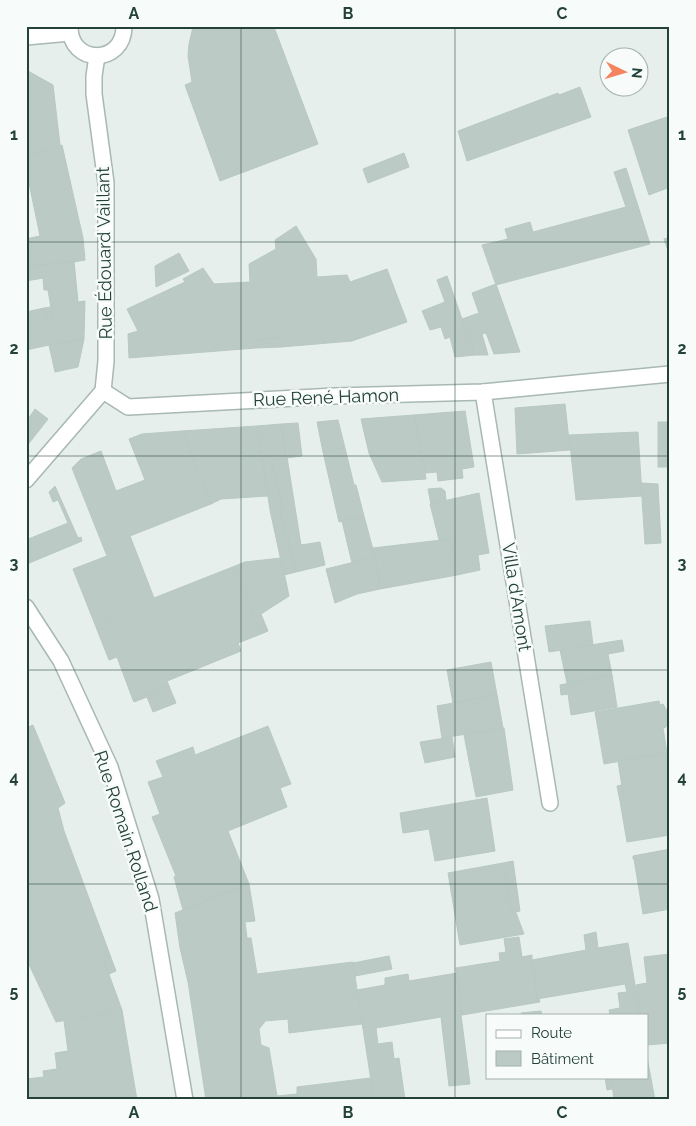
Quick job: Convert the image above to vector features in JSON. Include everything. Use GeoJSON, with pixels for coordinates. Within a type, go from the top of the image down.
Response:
{"type":"FeatureCollection","features":[{"type":"Feature","properties":{"kind":"street"},"geometry":{"type":"LineString","coordinates":[[26,37],[70,30],[73,42],[79,50],[88,55],[106,55],[119,45],[123,38],[124,26]]}},
{"type":"Feature","properties":{"kind":"street","name":"Rue Édouard Vaillant"},"geometry":{"type":"LineString","coordinates":[[97,56],[94,94],[106,183],[106,361],[103,391]]}},
{"type":"Feature","properties":{"kind":"street","name":"Rue René Hamon"},"geometry":{"type":"LineString","coordinates":[[103,391],[128,407],[335,396],[483,392],[670,374]]}},
{"type":"Feature","properties":{"kind":"street"},"geometry":{"type":"LineString","coordinates":[[26,480],[103,391]]}},
{"type":"Feature","properties":{"kind":"street","name":"Villa d'Amont"},"geometry":{"type":"LineString","coordinates":[[483,392],[550,803]]}},
{"type":"Feature","properties":{"kind":"street","name":"Rue Romain Rolland"},"geometry":{"type":"LineString","coordinates":[[26,607],[61,661],[110,767],[151,899],[185,1100]]}},
{"type":"Feature","properties":{"kind":"building"},"geometry":{"type":"Polygon","coordinates":[[[275,26],[318,144],[220,181],[185,85],[192,82],[188,56],[193,27],[275,26]]]}},
{"type":"Feature","properties":{"kind":"building"},"geometry":{"type":"Polygon","coordinates":[[[28,71],[53,85],[60,145],[26,157],[26,72],[28,71]]]}},
{"type":"Feature","properties":{"kind":"building"},"geometry":{"type":"Polygon","coordinates":[[[580,87],[591,117],[467,161],[458,131],[558,93],[559,95],[580,87]]]}},
{"type":"Feature","properties":{"kind":"building"},"geometry":{"type":"Polygon","coordinates":[[[670,116],[670,187],[649,195],[628,130],[670,116]]]}},
{"type":"Feature","properties":{"kind":"building"},"geometry":{"type":"Polygon","coordinates":[[[62,145],[83,238],[85,260],[29,267],[26,239],[40,236],[29,183],[26,184],[26,157],[62,145]]]}},
{"type":"Feature","properties":{"kind":"building"},"geometry":{"type":"Polygon","coordinates":[[[404,153],[409,167],[368,183],[363,169],[404,153]]]}},
{"type":"Feature","properties":{"kind":"building"},"geometry":{"type":"Polygon","coordinates":[[[626,168],[650,244],[496,285],[482,245],[508,239],[505,229],[530,222],[533,232],[626,207],[614,172],[626,168]]]}},
{"type":"Feature","properties":{"kind":"building"},"geometry":{"type":"Polygon","coordinates":[[[296,226],[316,259],[317,277],[347,275],[350,282],[387,269],[407,322],[352,341],[281,347],[281,338],[256,340],[256,348],[129,358],[128,334],[138,331],[127,309],[185,282],[183,279],[203,268],[214,284],[250,282],[249,264],[276,249],[275,240],[296,226]]]}},
{"type":"Feature","properties":{"kind":"building"},"geometry":{"type":"Polygon","coordinates":[[[670,237],[670,257],[664,239],[670,237]]]}},
{"type":"Feature","properties":{"kind":"building"},"geometry":{"type":"Polygon","coordinates":[[[27,252],[29,267],[74,261],[78,302],[85,301],[84,339],[26,350],[26,312],[44,308],[47,322],[53,320],[48,290],[44,290],[43,278],[26,281],[27,252]]]}},
{"type":"Feature","properties":{"kind":"building"},"geometry":{"type":"Polygon","coordinates":[[[179,253],[189,271],[156,287],[155,266],[179,253]]]}},
{"type":"Feature","properties":{"kind":"building"},"geometry":{"type":"Polygon","coordinates":[[[447,276],[475,355],[455,357],[450,337],[445,339],[441,327],[430,330],[422,311],[445,302],[437,280],[447,276]]]}},
{"type":"Feature","properties":{"kind":"building"},"geometry":{"type":"Polygon","coordinates":[[[496,284],[520,352],[494,354],[486,333],[482,334],[488,355],[475,355],[462,319],[479,313],[472,293],[496,284]]]}},
{"type":"Feature","properties":{"kind":"building"},"geometry":{"type":"Polygon","coordinates":[[[51,307],[53,320],[47,322],[44,308],[51,307]]]}},
{"type":"Feature","properties":{"kind":"building"},"geometry":{"type":"Polygon","coordinates":[[[281,338],[281,347],[256,348],[256,340],[281,338]]]}},
{"type":"Feature","properties":{"kind":"building"},"geometry":{"type":"Polygon","coordinates":[[[84,339],[78,367],[55,372],[49,345],[84,339]]]}},
{"type":"Feature","properties":{"kind":"building"},"geometry":{"type":"Polygon","coordinates":[[[565,404],[570,450],[517,454],[515,408],[565,404]]]}},
{"type":"Feature","properties":{"kind":"building"},"geometry":{"type":"Polygon","coordinates":[[[35,409],[48,419],[26,447],[26,422],[35,409]]]}},
{"type":"Feature","properties":{"kind":"building"},"geometry":{"type":"Polygon","coordinates":[[[465,411],[474,467],[462,469],[463,478],[438,481],[437,472],[425,473],[414,415],[465,411]]]}},
{"type":"Feature","properties":{"kind":"building"},"geometry":{"type":"Polygon","coordinates":[[[414,415],[426,479],[382,482],[369,453],[361,419],[414,415]]]}},
{"type":"Feature","properties":{"kind":"building"},"geometry":{"type":"Polygon","coordinates":[[[338,420],[345,448],[323,452],[317,422],[338,420]]]}},
{"type":"Feature","properties":{"kind":"building"},"geometry":{"type":"Polygon","coordinates":[[[658,422],[670,422],[670,467],[658,467],[658,422]]]}},
{"type":"Feature","properties":{"kind":"building"},"geometry":{"type":"Polygon","coordinates":[[[298,423],[302,456],[286,458],[281,424],[298,423]]]}},
{"type":"Feature","properties":{"kind":"building"},"geometry":{"type":"Polygon","coordinates":[[[281,424],[286,458],[271,461],[283,508],[280,509],[285,535],[287,535],[296,572],[284,575],[270,510],[257,426],[281,424]]]}},
{"type":"Feature","properties":{"kind":"building"},"geometry":{"type":"Polygon","coordinates":[[[257,426],[268,496],[221,499],[211,504],[182,431],[257,426]]]}},
{"type":"Feature","properties":{"kind":"building"},"geometry":{"type":"Polygon","coordinates":[[[182,431],[211,504],[130,536],[149,585],[98,632],[73,569],[107,556],[72,468],[81,459],[101,451],[116,491],[145,480],[129,439],[142,434],[182,431]]]}},
{"type":"Feature","properties":{"kind":"building"},"geometry":{"type":"Polygon","coordinates":[[[638,432],[642,496],[576,500],[569,435],[638,432]]]}},
{"type":"Feature","properties":{"kind":"building"},"geometry":{"type":"Polygon","coordinates":[[[345,448],[364,516],[339,522],[323,452],[345,448]]]}},
{"type":"Feature","properties":{"kind":"building"},"geometry":{"type":"Polygon","coordinates":[[[287,457],[301,545],[320,542],[325,565],[296,572],[287,535],[285,535],[280,509],[283,508],[271,461],[287,457]]]}},
{"type":"Feature","properties":{"kind":"building"},"geometry":{"type":"Polygon","coordinates":[[[641,483],[658,484],[661,543],[645,544],[641,483]]]}},
{"type":"Feature","properties":{"kind":"building"},"geometry":{"type":"Polygon","coordinates":[[[55,486],[78,538],[81,537],[82,541],[27,564],[26,540],[68,523],[58,500],[53,502],[49,492],[55,486]]]}},
{"type":"Feature","properties":{"kind":"building"},"geometry":{"type":"Polygon","coordinates":[[[441,488],[445,491],[446,500],[431,504],[428,489],[441,488]]]}},
{"type":"Feature","properties":{"kind":"building"},"geometry":{"type":"Polygon","coordinates":[[[479,493],[489,553],[478,555],[480,570],[457,575],[450,539],[439,540],[430,504],[479,493]]]}},
{"type":"Feature","properties":{"kind":"building"},"geometry":{"type":"Polygon","coordinates":[[[364,516],[375,557],[352,563],[342,521],[364,516]]]}},
{"type":"Feature","properties":{"kind":"building"},"geometry":{"type":"Polygon","coordinates":[[[450,539],[457,575],[380,589],[373,548],[450,539]]]}},
{"type":"Feature","properties":{"kind":"building"},"geometry":{"type":"Polygon","coordinates":[[[375,557],[380,589],[357,594],[335,603],[326,569],[375,557]]]}},
{"type":"Feature","properties":{"kind":"building"},"geometry":{"type":"Polygon","coordinates":[[[281,558],[289,596],[261,614],[268,631],[261,634],[235,566],[245,562],[281,558]]]}},
{"type":"Feature","properties":{"kind":"building"},"geometry":{"type":"Polygon","coordinates":[[[235,566],[261,634],[238,643],[241,651],[167,681],[169,686],[133,700],[117,657],[109,660],[98,632],[149,585],[154,598],[235,566]]]}},
{"type":"Feature","properties":{"kind":"building"},"geometry":{"type":"Polygon","coordinates":[[[590,621],[593,645],[549,652],[545,626],[590,621]]]}},
{"type":"Feature","properties":{"kind":"building"},"geometry":{"type":"Polygon","coordinates":[[[622,640],[624,651],[608,654],[612,675],[567,683],[560,650],[622,640]]]}},
{"type":"Feature","properties":{"kind":"building"},"geometry":{"type":"Polygon","coordinates":[[[491,662],[497,695],[453,703],[447,670],[491,662]]]}},
{"type":"Feature","properties":{"kind":"building"},"geometry":{"type":"Polygon","coordinates":[[[612,675],[617,707],[571,715],[568,694],[561,695],[560,685],[612,675]]]}},
{"type":"Feature","properties":{"kind":"building"},"geometry":{"type":"Polygon","coordinates":[[[169,686],[176,703],[153,712],[147,697],[134,702],[133,700],[169,686]]]}},
{"type":"Feature","properties":{"kind":"building"},"geometry":{"type":"Polygon","coordinates":[[[497,695],[503,728],[442,738],[437,706],[497,695]]]}},
{"type":"Feature","properties":{"kind":"building"},"geometry":{"type":"Polygon","coordinates":[[[659,701],[660,705],[663,704],[667,711],[668,720],[666,727],[663,728],[667,753],[604,764],[595,712],[659,701]]]}},
{"type":"Feature","properties":{"kind":"building"},"geometry":{"type":"Polygon","coordinates":[[[33,725],[65,803],[58,808],[64,831],[110,955],[103,958],[122,1010],[56,1022],[26,958],[26,728],[33,725]]]}},
{"type":"Feature","properties":{"kind":"building"},"geometry":{"type":"Polygon","coordinates":[[[268,726],[291,784],[280,788],[287,807],[228,831],[249,884],[183,910],[174,877],[176,876],[152,817],[160,814],[148,782],[163,777],[156,761],[193,747],[195,755],[268,726]]]}},
{"type":"Feature","properties":{"kind":"building"},"geometry":{"type":"Polygon","coordinates":[[[504,728],[513,790],[476,797],[464,735],[504,728]]]}},
{"type":"Feature","properties":{"kind":"building"},"geometry":{"type":"Polygon","coordinates":[[[452,737],[455,757],[425,763],[420,742],[452,737]]]}},
{"type":"Feature","properties":{"kind":"building"},"geometry":{"type":"Polygon","coordinates":[[[667,753],[670,766],[670,835],[627,842],[620,801],[624,800],[618,761],[667,753]]]}},
{"type":"Feature","properties":{"kind":"building"},"geometry":{"type":"Polygon","coordinates":[[[622,785],[624,800],[620,801],[617,786],[622,785]]]}},
{"type":"Feature","properties":{"kind":"building"},"geometry":{"type":"Polygon","coordinates":[[[487,798],[495,851],[435,861],[429,829],[403,833],[400,813],[487,798]]]}},
{"type":"Feature","properties":{"kind":"building"},"geometry":{"type":"Polygon","coordinates":[[[670,849],[670,909],[643,914],[633,856],[670,849]]]}},
{"type":"Feature","properties":{"kind":"building"},"geometry":{"type":"Polygon","coordinates":[[[513,861],[520,911],[515,912],[515,910],[511,910],[503,863],[513,861]]]}},
{"type":"Feature","properties":{"kind":"building"},"geometry":{"type":"Polygon","coordinates":[[[503,863],[511,910],[515,910],[524,934],[460,945],[448,873],[503,863]]]}},
{"type":"Feature","properties":{"kind":"building"},"geometry":{"type":"Polygon","coordinates":[[[249,884],[255,921],[245,922],[247,938],[251,938],[257,974],[353,962],[362,1024],[289,1033],[288,1019],[265,1021],[259,1029],[261,1045],[269,1048],[277,1096],[297,1094],[297,1087],[370,1078],[374,1100],[206,1100],[188,982],[180,948],[175,913],[249,884]]]}},
{"type":"Feature","properties":{"kind":"building"},"geometry":{"type":"Polygon","coordinates":[[[596,932],[598,948],[628,943],[640,1014],[610,1014],[609,1010],[620,1008],[618,993],[627,992],[625,984],[537,999],[532,960],[586,950],[584,935],[596,932]]]}},
{"type":"Feature","properties":{"kind":"building"},"geometry":{"type":"Polygon","coordinates":[[[519,937],[522,957],[532,955],[537,999],[540,1002],[462,1015],[456,968],[500,961],[499,953],[506,952],[504,939],[519,937]]]}},
{"type":"Feature","properties":{"kind":"building"},"geometry":{"type":"Polygon","coordinates":[[[670,954],[670,1043],[648,1045],[648,1014],[640,1014],[636,985],[647,983],[644,957],[670,954]]]}},
{"type":"Feature","properties":{"kind":"building"},"geometry":{"type":"Polygon","coordinates":[[[110,955],[116,971],[109,974],[103,958],[110,955]]]}},
{"type":"Feature","properties":{"kind":"building"},"geometry":{"type":"Polygon","coordinates":[[[389,956],[392,969],[355,976],[353,963],[389,956]]]}},
{"type":"Feature","properties":{"kind":"building"},"geometry":{"type":"Polygon","coordinates":[[[457,973],[470,1084],[449,1086],[441,1017],[376,1028],[378,1044],[392,1042],[394,1059],[399,1058],[405,1100],[374,1100],[357,990],[385,985],[385,978],[408,974],[409,981],[457,973]]]}},
{"type":"Feature","properties":{"kind":"building"},"geometry":{"type":"Polygon","coordinates":[[[122,1010],[137,1100],[26,1100],[26,1079],[44,1077],[43,1071],[57,1069],[55,1053],[68,1051],[64,1021],[122,1010]]]}},
{"type":"Feature","properties":{"kind":"building"},"geometry":{"type":"Polygon","coordinates":[[[541,1011],[542,1014],[521,1014],[541,1011]]]}},
{"type":"Feature","properties":{"kind":"building"},"geometry":{"type":"Polygon","coordinates":[[[648,1062],[655,1100],[614,1100],[611,1078],[648,1078],[648,1062]]]}},
{"type":"Feature","properties":{"kind":"building"},"geometry":{"type":"Polygon","coordinates":[[[605,1078],[611,1078],[612,1089],[607,1090],[605,1078]]]}}]}
